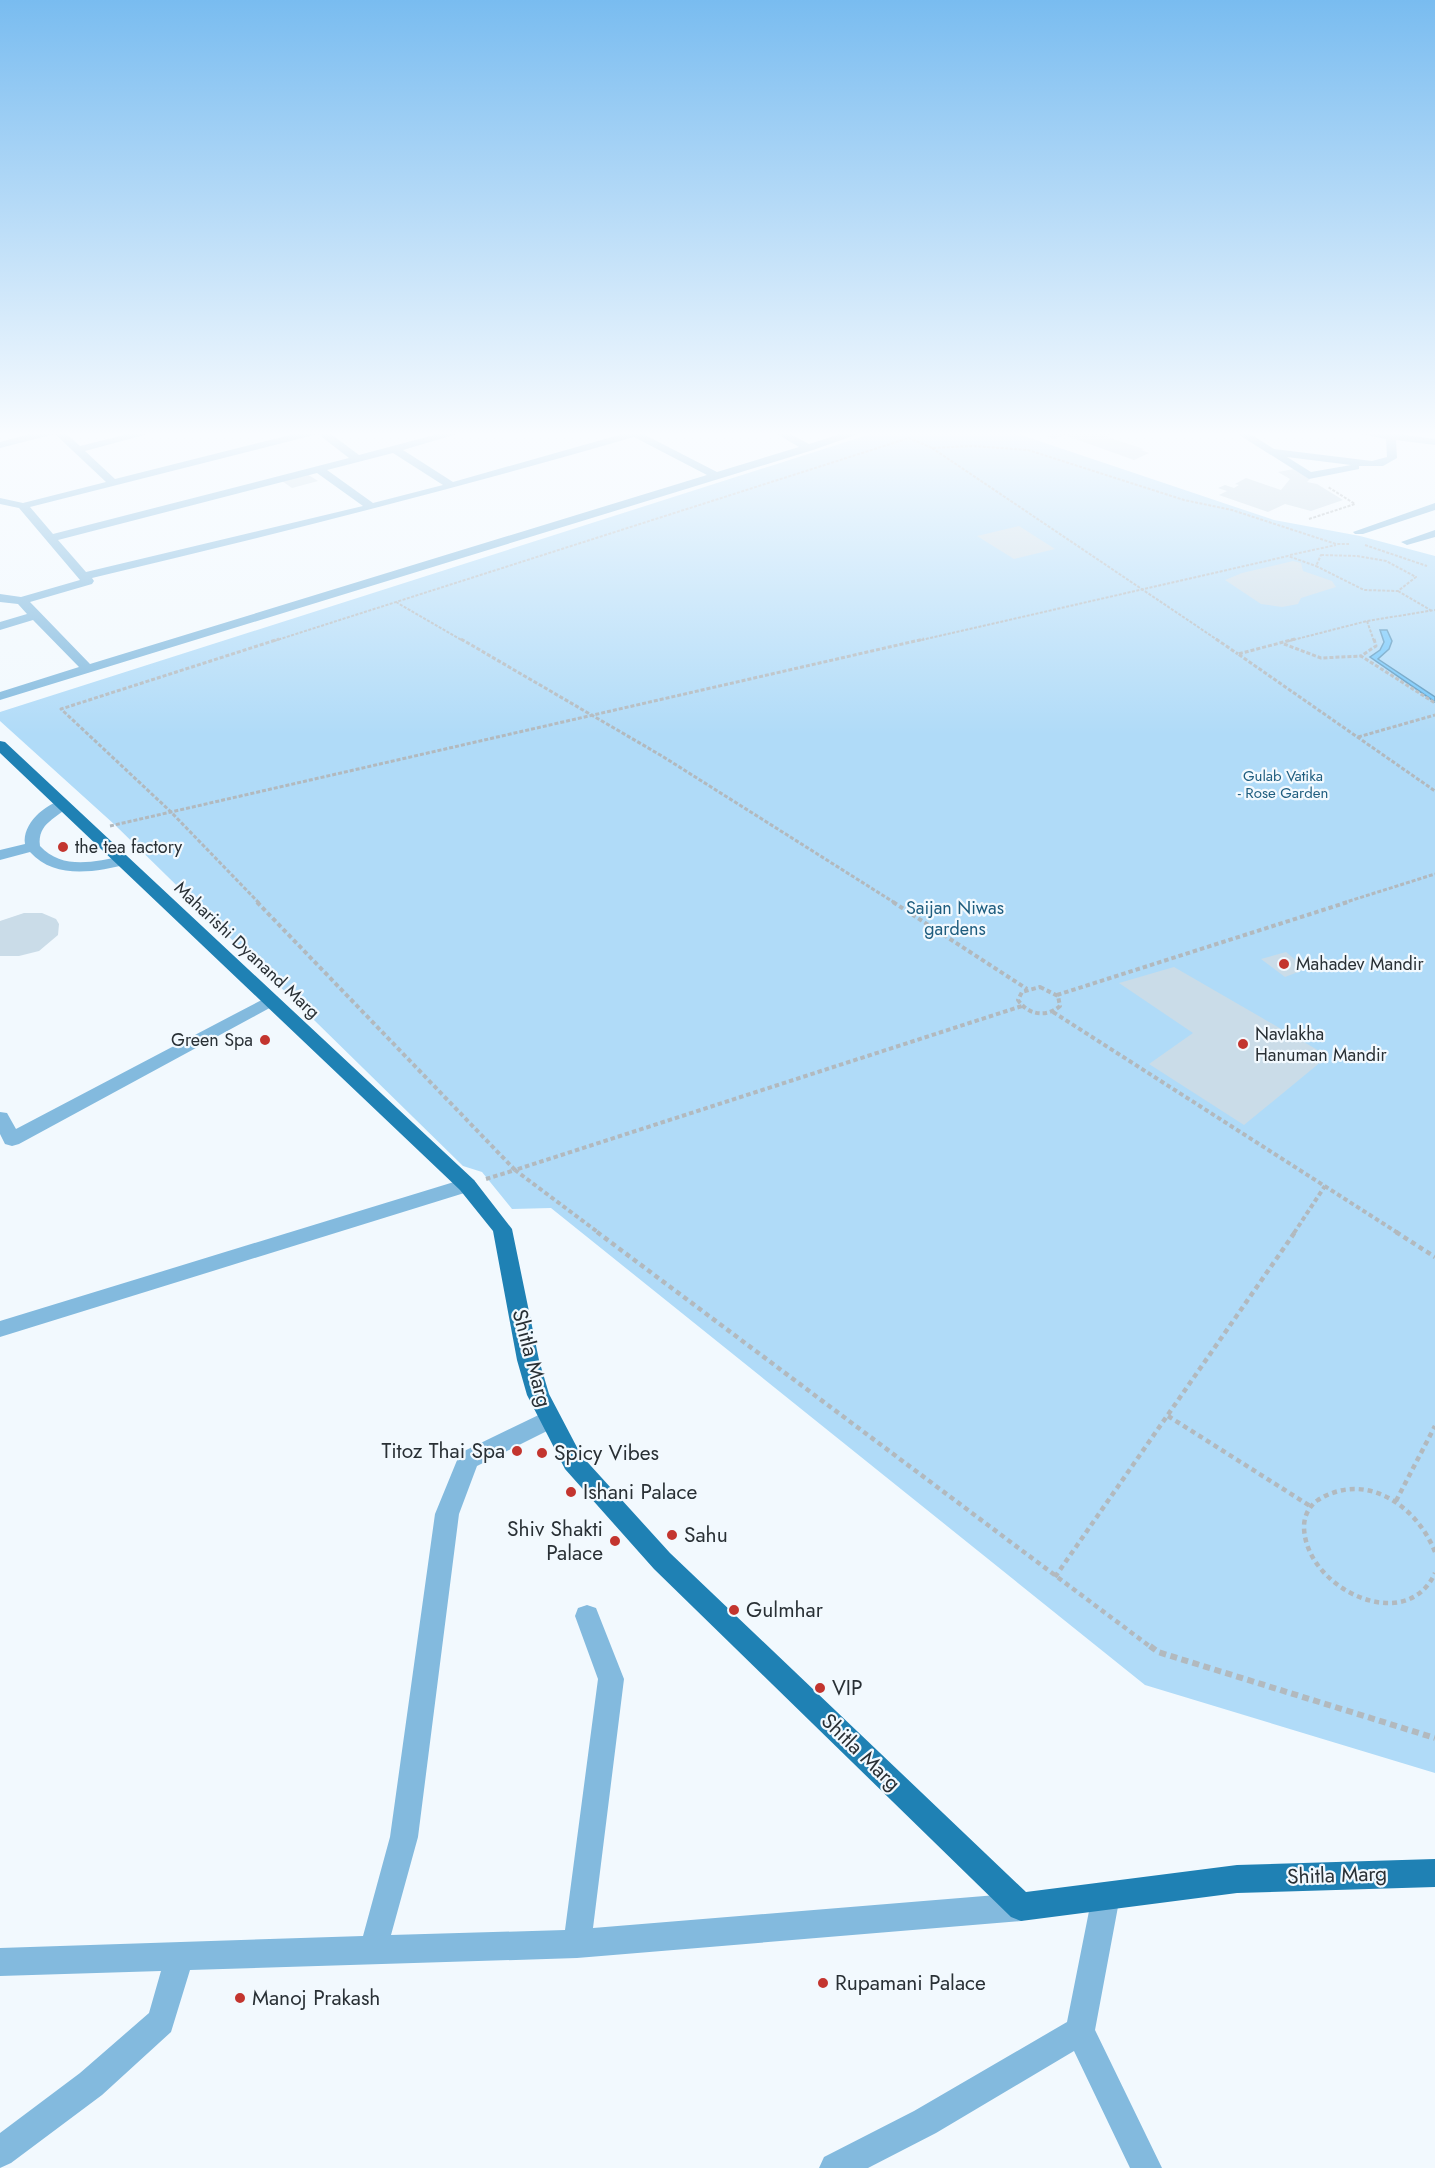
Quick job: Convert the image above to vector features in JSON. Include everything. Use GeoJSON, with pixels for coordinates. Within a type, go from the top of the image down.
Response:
{"type":"FeatureCollection","features":[{"type":"Feature","properties":{"kind":"main road","name":"Maharishi Dyanand Marg"},"geometry":{"type":"LineString","coordinates":[[0,745],[467,1185]]}},
{"type":"Feature","properties":{"kind":"main road","name":"Shitla Marg"},"geometry":{"type":"LineString","coordinates":[[467,1185],[502,1229],[528,1360],[538,1395],[573,1462],[662,1561],[1021,1907],[1237,1878],[1435,1872]]}},
{"type":"Feature","properties":{"kind":"street"},"geometry":{"type":"LineString","coordinates":[[0,598],[22,601],[88,581],[46,532]]}},
{"type":"Feature","properties":{"kind":"street"},"geometry":{"type":"LineString","coordinates":[[51,538],[74,532]]}},
{"type":"Feature","properties":{"kind":"street"},"geometry":{"type":"LineString","coordinates":[[84,576],[263,532]]}},
{"type":"Feature","properties":{"kind":"street"},"geometry":{"type":"LineString","coordinates":[[0,696],[534,532]]}},
{"type":"Feature","properties":{"kind":"street"},"geometry":{"type":"LineString","coordinates":[[1407,542],[1435,533]]}},
{"type":"Feature","properties":{"kind":"street"},"geometry":{"type":"LineString","coordinates":[[22,601],[88,669]]}},
{"type":"Feature","properties":{"kind":"street"},"geometry":{"type":"LineString","coordinates":[[0,626],[36,615]]}},
{"type":"Feature","properties":{"kind":"street"},"geometry":{"type":"LineString","coordinates":[[63,804],[48,813],[35,827],[31,841],[42,857],[63,866],[99,866],[123,861]]}},
{"type":"Feature","properties":{"kind":"street"},"geometry":{"type":"LineString","coordinates":[[0,855],[33,847]]}},
{"type":"Feature","properties":{"kind":"street"},"geometry":{"type":"LineString","coordinates":[[0,1118],[12,1139],[271,1000]]}},
{"type":"Feature","properties":{"kind":"street"},"geometry":{"type":"LineString","coordinates":[[0,1329],[467,1185]]}},
{"type":"Feature","properties":{"kind":"street"},"geometry":{"type":"LineString","coordinates":[[373,1950],[404,1837],[447,1514],[468,1460],[549,1419]]}},
{"type":"Feature","properties":{"kind":"street"},"geometry":{"type":"LineString","coordinates":[[576,1944],[611,1679],[587,1616]]}},
{"type":"Feature","properties":{"kind":"street"},"geometry":{"type":"LineString","coordinates":[[1106,1896],[1080,2031],[1146,2168]]}},
{"type":"Feature","properties":{"kind":"street"},"geometry":{"type":"LineString","coordinates":[[0,1962],[576,1944],[1021,1907]]}},
{"type":"Feature","properties":{"kind":"street"},"geometry":{"type":"LineString","coordinates":[[0,2152],[91,2084],[161,2022],[180,1956]]}},
{"type":"Feature","properties":{"kind":"street"},"geometry":{"type":"LineString","coordinates":[[835,2168],[925,2122],[1080,2031]]}},
{"type":"Feature","properties":{"kind":"path"},"geometry":{"type":"LineString","coordinates":[[614,532],[61,709],[170,811],[515,1170],[1055,1577],[1158,1652],[1435,1738]]}},
{"type":"Feature","properties":{"kind":"path"},"geometry":{"type":"LineString","coordinates":[[1057,532],[1435,791]]}},
{"type":"Feature","properties":{"kind":"path"},"geometry":{"type":"LineString","coordinates":[[1300,532],[1336,544]]}},
{"type":"Feature","properties":{"kind":"path"},"geometry":{"type":"LineString","coordinates":[[91,830],[1336,544],[1359,543],[1427,566]]}},
{"type":"Feature","properties":{"kind":"path"},"geometry":{"type":"LineString","coordinates":[[1316,566],[1321,555],[1357,556],[1386,561],[1416,577],[1398,591]]}},
{"type":"Feature","properties":{"kind":"path"},"geometry":{"type":"LineString","coordinates":[[1288,556],[1316,566],[1364,590],[1398,591],[1434,609]]}},
{"type":"Feature","properties":{"kind":"path"},"geometry":{"type":"LineString","coordinates":[[395,602],[592,714],[791,836],[1027,989]]}},
{"type":"Feature","properties":{"kind":"path"},"geometry":{"type":"LineString","coordinates":[[1238,654],[1367,621],[1434,609]]}},
{"type":"Feature","properties":{"kind":"path"},"geometry":{"type":"LineString","coordinates":[[1283,644],[1321,658],[1361,656],[1376,646],[1367,621]]}},
{"type":"Feature","properties":{"kind":"path"},"geometry":{"type":"LineString","coordinates":[[1361,656],[1435,703]]}},
{"type":"Feature","properties":{"kind":"path"},"geometry":{"type":"LineString","coordinates":[[1358,737],[1435,715]]}},
{"type":"Feature","properties":{"kind":"path"},"geometry":{"type":"LineString","coordinates":[[1435,873],[1057,995],[1040,987],[1027,989],[1019,995],[1018,1000],[1022,1006],[1037,1013],[1053,1012],[1435,1257]]}},
{"type":"Feature","properties":{"kind":"path"},"geometry":{"type":"LineString","coordinates":[[1053,1012],[1060,1006],[1057,995]]}},
{"type":"Feature","properties":{"kind":"path"},"geometry":{"type":"LineString","coordinates":[[467,1185],[1022,1006]]}},
{"type":"Feature","properties":{"kind":"path"},"geometry":{"type":"LineString","coordinates":[[1055,1577],[1245,1306],[1324,1186]]}},
{"type":"Feature","properties":{"kind":"path"},"geometry":{"type":"LineString","coordinates":[[1168,1416],[1310,1506]]}},
{"type":"Feature","properties":{"kind":"path"},"geometry":{"type":"LineString","coordinates":[[1396,1502],[1435,1426]]}},
{"type":"Feature","properties":{"kind":"path"},"geometry":{"type":"LineString","coordinates":[[1435,1552],[1432,1540],[1417,1518],[1396,1502],[1371,1491],[1347,1488],[1326,1494],[1310,1506],[1304,1525],[1307,1547],[1320,1569],[1341,1588],[1368,1600],[1395,1604],[1417,1597],[1434,1583],[1435,1573]]}},
{"type":"Feature","properties":{"kind":"green space","name":"Saijan Niwas gardens"},"geometry":{"type":"Polygon","coordinates":[[[563,532],[1339,532],[1435,556],[1435,1773],[1145,1685],[551,1208],[512,1209],[482,1172],[463,1166],[115,825],[0,721],[0,712],[563,532]]]}},
{"type":"Feature","properties":{"kind":"water"},"geometry":{"type":"Polygon","coordinates":[[[1380,630],[1387,630],[1392,641],[1389,649],[1378,659],[1435,697],[1435,702],[1370,657],[1380,650],[1384,642],[1380,630]]]}},
{"type":"Feature","properties":{"kind":"building"},"geometry":{"type":"Polygon","coordinates":[[[993,532],[1029,532],[1055,549],[1014,559],[977,536],[993,532]]]}},
{"type":"Feature","properties":{"kind":"building"},"geometry":{"type":"Polygon","coordinates":[[[1293,561],[1301,563],[1303,571],[1332,581],[1336,587],[1301,598],[1298,604],[1282,607],[1261,604],[1225,580],[1242,573],[1293,561]]]}},
{"type":"Feature","properties":{"kind":"building"},"geometry":{"type":"Polygon","coordinates":[[[24,913],[42,913],[56,919],[59,924],[58,935],[39,951],[19,956],[0,956],[0,921],[24,913]]]}},
{"type":"Feature","properties":{"kind":"building","name":"Mahadev Mandir"},"geometry":{"type":"Polygon","coordinates":[[[1286,952],[1306,969],[1285,977],[1261,959],[1286,952]]]}},
{"type":"Feature","properties":{"kind":"building","name":"Navlakha Hanuman Mandir"},"geometry":{"type":"Polygon","coordinates":[[[1174,967],[1328,1056],[1244,1125],[1149,1064],[1193,1033],[1119,983],[1174,967]]]}},
{"type":"Feature","properties":{"kind":"place","name":"the tea factory"},"geometry":{"type":"Point","coordinates":[63,847]}},
{"type":"Feature","properties":{"kind":"place","name":"Mahadev Mandir"},"geometry":{"type":"Point","coordinates":[1284,964]}},
{"type":"Feature","properties":{"kind":"place","name":"Green Spa"},"geometry":{"type":"Point","coordinates":[265,1040]}},
{"type":"Feature","properties":{"kind":"place","name":"Navlakha Hanuman Mandir"},"geometry":{"type":"Point","coordinates":[1243,1044]}},
{"type":"Feature","properties":{"kind":"place","name":"Titoz Thai Spa"},"geometry":{"type":"Point","coordinates":[517,1451]}},
{"type":"Feature","properties":{"kind":"place","name":"Spicy Vibes"},"geometry":{"type":"Point","coordinates":[542,1453]}},
{"type":"Feature","properties":{"kind":"place","name":"Ishani Palace"},"geometry":{"type":"Point","coordinates":[571,1492]}},
{"type":"Feature","properties":{"kind":"place","name":"Sahu"},"geometry":{"type":"Point","coordinates":[672,1535]}},
{"type":"Feature","properties":{"kind":"place","name":"Shiv Shakti Palace"},"geometry":{"type":"Point","coordinates":[615,1541]}},
{"type":"Feature","properties":{"kind":"place","name":"Gulmhar"},"geometry":{"type":"Point","coordinates":[734,1610]}},
{"type":"Feature","properties":{"kind":"place","name":"VIP"},"geometry":{"type":"Point","coordinates":[820,1688]}},
{"type":"Feature","properties":{"kind":"place","name":"Rupamani Palace"},"geometry":{"type":"Point","coordinates":[823,1983]}},
{"type":"Feature","properties":{"kind":"place","name":"Manoj Prakash"},"geometry":{"type":"Point","coordinates":[240,1998]}},
{"type":"Feature","properties":{"kind":"park label","name":"Gulab Vatika - Rose Garden"},"geometry":{"type":"Point","coordinates":[1283,784]}}]}
